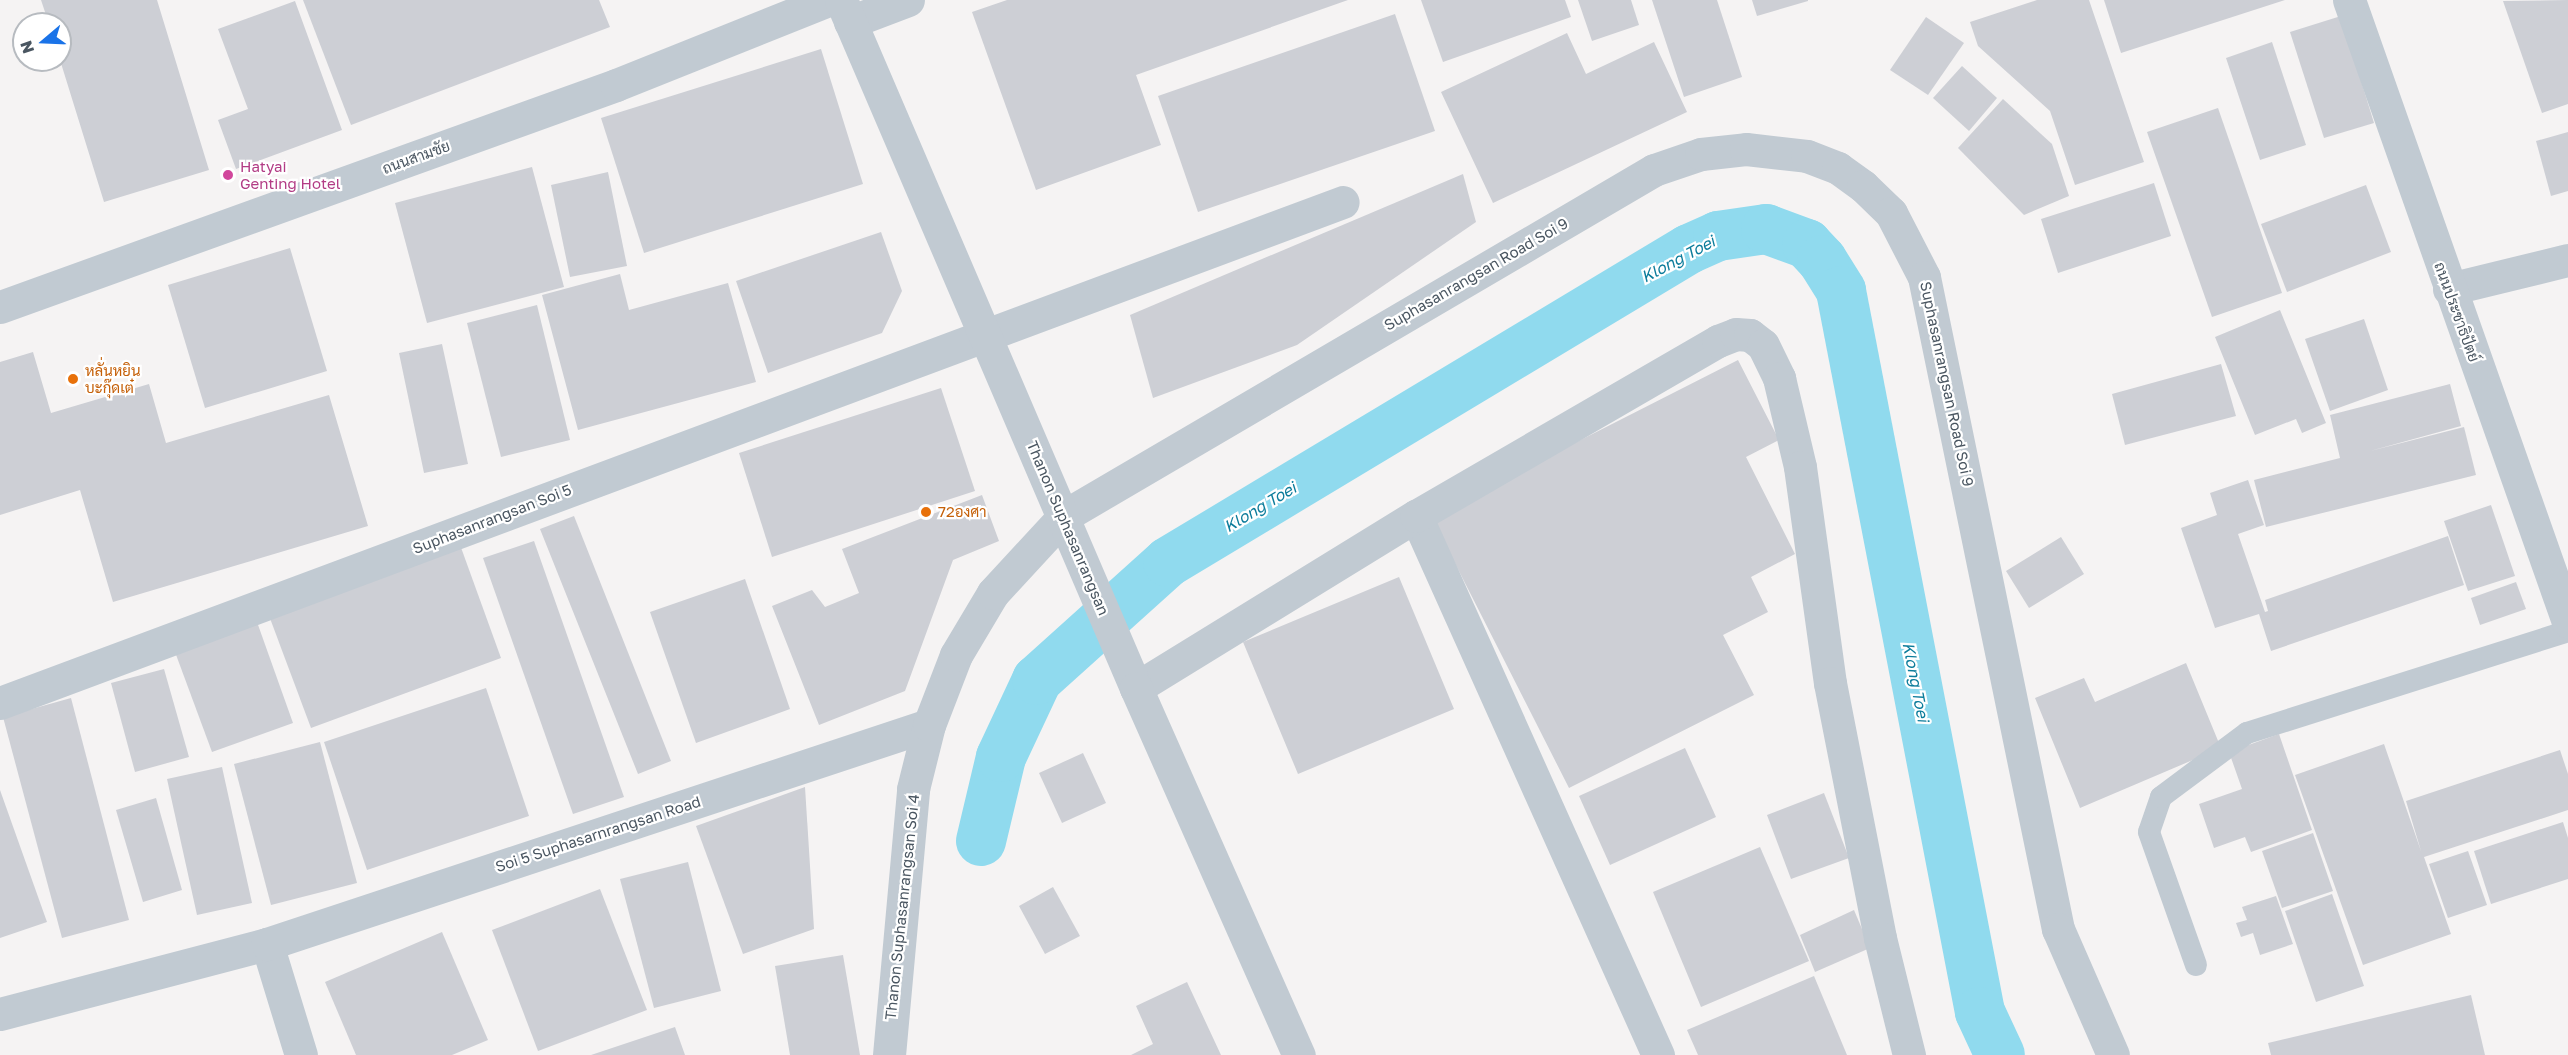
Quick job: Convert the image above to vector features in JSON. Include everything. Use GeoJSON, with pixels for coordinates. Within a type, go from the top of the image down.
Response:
{"type":"FeatureCollection","features":[{"type":"Feature","properties":{"kind":"street","name":"ถนนสามชัย"},"geometry":{"type":"LineString","coordinates":[[0,307],[616,85],[840,7],[909,0]]}},
{"type":"Feature","properties":{"kind":"street","name":"ถนนประชาธิปัตย์"},"geometry":{"type":"LineString","coordinates":[[2349,0],[2568,622]]}},
{"type":"Feature","properties":{"kind":"street","name":"Thanon Suphasanrangsan"},"geometry":{"type":"LineString","coordinates":[[840,7],[1064,516],[1136,688],[1299,1055]]}},
{"type":"Feature","properties":{"kind":"street","name":"Suphasanrangsan Road Soi 9"},"geometry":{"type":"LineString","coordinates":[[1064,516],[1654,170],[1701,154],[1746,149],[1807,156],[1838,168],[1892,213],[1924,277],[2058,929],[2113,1055]]}},
{"type":"Feature","properties":{"kind":"street","name":"Suphasanrangsan Soi 5"},"geometry":{"type":"LineString","coordinates":[[0,703],[984,334],[1343,202]]}},
{"type":"Feature","properties":{"kind":"street"},"geometry":{"type":"LineString","coordinates":[[2449,289],[2568,260]]}},
{"type":"Feature","properties":{"kind":"street"},"geometry":{"type":"LineString","coordinates":[[1136,688],[1416,516],[1718,341],[1750,335],[1763,345],[1779,378],[1800,467],[1830,683],[1880,938],[1909,1055]]}},
{"type":"Feature","properties":{"kind":"street","name":"Thanon Suphasanrangsan Soi 4"},"geometry":{"type":"LineString","coordinates":[[889,1055],[909,822],[929,725],[956,656],[993,593],[1064,516]]}},
{"type":"Feature","properties":{"kind":"street"},"geometry":{"type":"LineString","coordinates":[[1416,516],[1658,1055]]}},
{"type":"Feature","properties":{"kind":"street","name":"Soi 5 Suphasarnrangsan Road"},"geometry":{"type":"LineString","coordinates":[[0,1014],[267,944],[929,725]]}},
{"type":"Feature","properties":{"kind":"street"},"geometry":{"type":"LineString","coordinates":[[267,944],[301,1055]]}},
{"type":"Feature","properties":{"kind":"lane"},"geometry":{"type":"LineString","coordinates":[[2196,965],[2149,832],[2161,797],[2247,733],[2568,631]]}},
{"type":"Feature","properties":{"kind":"building"},"geometry":{"type":"Polygon","coordinates":[[[41,0],[157,0],[209,170],[104,202],[64,72],[72,72],[72,12],[45,12],[41,0]]]}},
{"type":"Feature","properties":{"kind":"building"},"geometry":{"type":"Polygon","coordinates":[[[303,0],[599,0],[610,27],[351,125],[303,0]]]}},
{"type":"Feature","properties":{"kind":"building"},"geometry":{"type":"Polygon","coordinates":[[[1007,0],[1348,0],[1136,75],[1161,145],[1036,190],[972,12],[1007,0]]]}},
{"type":"Feature","properties":{"kind":"building"},"geometry":{"type":"Polygon","coordinates":[[[1421,0],[1565,0],[1571,17],[1443,62],[1421,0]]]}},
{"type":"Feature","properties":{"kind":"building"},"geometry":{"type":"Polygon","coordinates":[[[1578,0],[1631,0],[1639,25],[1592,41],[1578,0]]]}},
{"type":"Feature","properties":{"kind":"building"},"geometry":{"type":"Polygon","coordinates":[[[1652,0],[1717,0],[1742,77],[1684,97],[1652,0]]]}},
{"type":"Feature","properties":{"kind":"building"},"geometry":{"type":"Polygon","coordinates":[[[1752,0],[1808,0],[1808,1],[1757,16],[1752,0]]]}},
{"type":"Feature","properties":{"kind":"building"},"geometry":{"type":"Polygon","coordinates":[[[2037,0],[2089,0],[2144,162],[2075,185],[2050,111],[1978,46],[1970,22],[2037,0]]]}},
{"type":"Feature","properties":{"kind":"building"},"geometry":{"type":"Polygon","coordinates":[[[2104,0],[2285,0],[2121,53],[2104,0]]]}},
{"type":"Feature","properties":{"kind":"building"},"geometry":{"type":"Polygon","coordinates":[[[2568,0],[2568,104],[2542,113],[2503,1],[2568,0]]]}},
{"type":"Feature","properties":{"kind":"building"},"geometry":{"type":"Polygon","coordinates":[[[295,1],[342,130],[236,169],[218,120],[248,109],[218,29],[295,1]]]}},
{"type":"Feature","properties":{"kind":"building"},"geometry":{"type":"Polygon","coordinates":[[[1395,14],[1435,131],[1198,212],[1158,96],[1395,14]]]}},
{"type":"Feature","properties":{"kind":"building"},"geometry":{"type":"Polygon","coordinates":[[[2341,16],[2374,123],[2324,138],[2290,32],[2341,16]]]}},
{"type":"Feature","properties":{"kind":"building"},"geometry":{"type":"Polygon","coordinates":[[[1926,17],[1964,43],[1928,95],[1890,70],[1926,17]]]}},
{"type":"Feature","properties":{"kind":"building"},"geometry":{"type":"Polygon","coordinates":[[[1567,33],[1586,74],[1654,42],[1687,112],[1493,203],[1441,92],[1567,33]]]}},
{"type":"Feature","properties":{"kind":"building"},"geometry":{"type":"Polygon","coordinates":[[[2272,42],[2306,145],[2260,160],[2226,58],[2272,42]]]}},
{"type":"Feature","properties":{"kind":"building"},"geometry":{"type":"Polygon","coordinates":[[[821,49],[863,184],[644,253],[601,118],[821,49]]]}},
{"type":"Feature","properties":{"kind":"building"},"geometry":{"type":"Polygon","coordinates":[[[1962,66],[1997,98],[1969,131],[1933,98],[1962,66]]]}},
{"type":"Feature","properties":{"kind":"building"},"geometry":{"type":"Polygon","coordinates":[[[2003,99],[2052,144],[2069,196],[2024,215],[1958,148],[2003,99]]]}},
{"type":"Feature","properties":{"kind":"building"},"geometry":{"type":"Polygon","coordinates":[[[2218,108],[2282,293],[2212,317],[2147,132],[2218,108]]]}},
{"type":"Feature","properties":{"kind":"building"},"geometry":{"type":"Polygon","coordinates":[[[2568,132],[2568,191],[2551,196],[2536,141],[2568,132]]]}},
{"type":"Feature","properties":{"kind":"building"},"geometry":{"type":"Polygon","coordinates":[[[532,167],[564,287],[427,323],[395,203],[532,167]]]}},
{"type":"Feature","properties":{"kind":"building"},"geometry":{"type":"Polygon","coordinates":[[[608,172],[627,266],[570,277],[551,185],[608,172]]]}},
{"type":"Feature","properties":{"kind":"building"},"geometry":{"type":"Polygon","coordinates":[[[1463,174],[1476,222],[1297,345],[1153,398],[1130,315],[1463,174]]]}},
{"type":"Feature","properties":{"kind":"building"},"geometry":{"type":"Polygon","coordinates":[[[2154,183],[2171,236],[2058,273],[2041,219],[2154,183]]]}},
{"type":"Feature","properties":{"kind":"building"},"geometry":{"type":"Polygon","coordinates":[[[2366,185],[2391,252],[2287,292],[2261,224],[2366,185]]]}},
{"type":"Feature","properties":{"kind":"building"},"geometry":{"type":"Polygon","coordinates":[[[881,232],[902,291],[882,333],[768,373],[736,281],[881,232]]]}},
{"type":"Feature","properties":{"kind":"building"},"geometry":{"type":"Polygon","coordinates":[[[290,248],[327,371],[205,408],[168,285],[290,248]]]}},
{"type":"Feature","properties":{"kind":"building"},"geometry":{"type":"Polygon","coordinates":[[[620,274],[629,310],[728,283],[756,382],[578,430],[542,295],[620,274]]]}},
{"type":"Feature","properties":{"kind":"building"},"geometry":{"type":"Polygon","coordinates":[[[537,305],[570,440],[501,457],[467,323],[537,305]]]}},
{"type":"Feature","properties":{"kind":"building"},"geometry":{"type":"Polygon","coordinates":[[[2280,310],[2326,423],[2302,433],[2296,419],[2255,435],[2215,337],[2280,310]]]}},
{"type":"Feature","properties":{"kind":"building"},"geometry":{"type":"Polygon","coordinates":[[[2364,319],[2388,390],[2330,411],[2305,339],[2364,319]]]}},
{"type":"Feature","properties":{"kind":"building"},"geometry":{"type":"Polygon","coordinates":[[[442,344],[468,464],[424,473],[399,353],[442,344]]]}},
{"type":"Feature","properties":{"kind":"building"},"geometry":{"type":"Polygon","coordinates":[[[33,352],[51,413],[149,384],[166,443],[329,395],[368,526],[113,602],[80,490],[0,515],[0,362],[33,352]]]}},
{"type":"Feature","properties":{"kind":"building"},"geometry":{"type":"Polygon","coordinates":[[[1738,360],[1779,440],[1746,457],[1795,554],[1751,577],[1768,612],[1723,635],[1754,695],[1569,788],[1431,516],[1738,360]]]}},
{"type":"Feature","properties":{"kind":"building"},"geometry":{"type":"Polygon","coordinates":[[[2221,364],[2236,416],[2125,445],[2112,394],[2221,364]]]}},
{"type":"Feature","properties":{"kind":"building"},"geometry":{"type":"Polygon","coordinates":[[[2450,384],[2461,426],[2370,451],[2464,427],[2476,475],[2266,527],[2254,480],[2340,458],[2330,415],[2450,384]]]}},
{"type":"Feature","properties":{"kind":"building"},"geometry":{"type":"Polygon","coordinates":[[[941,388],[975,491],[772,557],[739,453],[941,388]]]}},
{"type":"Feature","properties":{"kind":"building"},"geometry":{"type":"Polygon","coordinates":[[[2248,480],[2264,525],[2238,534],[2265,612],[2268,611],[2265,600],[2448,536],[2464,585],[2271,651],[2259,614],[2215,628],[2181,528],[2217,515],[2210,493],[2248,480]]]}},
{"type":"Feature","properties":{"kind":"building"},"geometry":{"type":"Polygon","coordinates":[[[982,495],[999,541],[953,560],[905,691],[819,725],[772,606],[812,590],[825,607],[859,593],[842,549],[982,495]]]}},
{"type":"Feature","properties":{"kind":"building"},"geometry":{"type":"Polygon","coordinates":[[[2491,505],[2515,576],[2468,591],[2444,521],[2491,505]]]}},
{"type":"Feature","properties":{"kind":"building"},"geometry":{"type":"Polygon","coordinates":[[[574,516],[671,761],[638,774],[540,529],[574,516]]]}},
{"type":"Feature","properties":{"kind":"building"},"geometry":{"type":"Polygon","coordinates":[[[2061,537],[2084,574],[2029,608],[2006,571],[2061,537]]]}},
{"type":"Feature","properties":{"kind":"building"},"geometry":{"type":"Polygon","coordinates":[[[534,541],[624,797],[573,814],[483,558],[534,541]]]}},
{"type":"Feature","properties":{"kind":"building"},"geometry":{"type":"Polygon","coordinates":[[[459,542],[501,658],[311,728],[268,613],[459,542]]]}},
{"type":"Feature","properties":{"kind":"building"},"geometry":{"type":"Polygon","coordinates":[[[1399,577],[1454,709],[1298,774],[1243,642],[1399,577]]]}},
{"type":"Feature","properties":{"kind":"building"},"geometry":{"type":"Polygon","coordinates":[[[745,579],[790,709],[696,743],[650,612],[745,579]]]}},
{"type":"Feature","properties":{"kind":"building"},"geometry":{"type":"Polygon","coordinates":[[[2516,582],[2526,609],[2480,625],[2471,598],[2516,582]]]}},
{"type":"Feature","properties":{"kind":"building"},"geometry":{"type":"Polygon","coordinates":[[[257,622],[293,723],[212,752],[175,652],[257,622]]]}},
{"type":"Feature","properties":{"kind":"building"},"geometry":{"type":"Polygon","coordinates":[[[2186,663],[2221,748],[2080,808],[2035,698],[2084,678],[2095,702],[2186,663]]]}},
{"type":"Feature","properties":{"kind":"building"},"geometry":{"type":"Polygon","coordinates":[[[164,669],[189,757],[135,772],[111,683],[164,669]]]}},
{"type":"Feature","properties":{"kind":"building"},"geometry":{"type":"Polygon","coordinates":[[[486,688],[529,816],[367,870],[324,742],[486,688]]]}},
{"type":"Feature","properties":{"kind":"building"},"geometry":{"type":"Polygon","coordinates":[[[71,698],[129,920],[62,938],[3,717],[71,698]]]}},
{"type":"Feature","properties":{"kind":"building"},"geometry":{"type":"Polygon","coordinates":[[[2279,734],[2312,830],[2251,852],[2245,837],[2214,848],[2199,804],[2242,789],[2229,752],[2279,734]]]}},
{"type":"Feature","properties":{"kind":"building"},"geometry":{"type":"Polygon","coordinates":[[[320,742],[357,883],[271,905],[234,764],[320,742]]]}},
{"type":"Feature","properties":{"kind":"building"},"geometry":{"type":"Polygon","coordinates":[[[2384,744],[2421,851],[2406,801],[2560,750],[2568,774],[2568,810],[2424,857],[2451,934],[2363,965],[2295,775],[2384,744]]]}},
{"type":"Feature","properties":{"kind":"building"},"geometry":{"type":"Polygon","coordinates":[[[1685,748],[1716,817],[1610,865],[1579,796],[1685,748]]]}},
{"type":"Feature","properties":{"kind":"building"},"geometry":{"type":"Polygon","coordinates":[[[1083,753],[1106,803],[1062,823],[1039,773],[1083,753]]]}},
{"type":"Feature","properties":{"kind":"building"},"geometry":{"type":"Polygon","coordinates":[[[222,767],[252,903],[197,915],[167,779],[222,767]]]}},
{"type":"Feature","properties":{"kind":"building"},"geometry":{"type":"Polygon","coordinates":[[[805,787],[814,929],[743,954],[696,826],[805,787]]]}},
{"type":"Feature","properties":{"kind":"building"},"geometry":{"type":"Polygon","coordinates":[[[0,790],[47,922],[0,938],[0,790]]]}},
{"type":"Feature","properties":{"kind":"building"},"geometry":{"type":"Polygon","coordinates":[[[1824,793],[1849,858],[1791,879],[1767,815],[1824,793]]]}},
{"type":"Feature","properties":{"kind":"building"},"geometry":{"type":"Polygon","coordinates":[[[156,798],[182,890],[143,902],[116,810],[156,798]]]}},
{"type":"Feature","properties":{"kind":"building"},"geometry":{"type":"Polygon","coordinates":[[[2563,822],[2568,838],[2568,879],[2491,904],[2474,851],[2563,822]]]}},
{"type":"Feature","properties":{"kind":"building"},"geometry":{"type":"Polygon","coordinates":[[[2313,833],[2333,891],[2282,908],[2262,851],[2313,833]]]}},
{"type":"Feature","properties":{"kind":"building"},"geometry":{"type":"Polygon","coordinates":[[[1760,847],[1809,961],[1701,1007],[1653,892],[1760,847]]]}},
{"type":"Feature","properties":{"kind":"building"},"geometry":{"type":"Polygon","coordinates":[[[2468,851],[2487,905],[2448,918],[2429,864],[2468,851]]]}},
{"type":"Feature","properties":{"kind":"building"},"geometry":{"type":"Polygon","coordinates":[[[688,862],[721,991],[654,1008],[620,879],[688,862]]]}},
{"type":"Feature","properties":{"kind":"building"},"geometry":{"type":"Polygon","coordinates":[[[1053,887],[1080,936],[1045,954],[1019,906],[1053,887]]]}},
{"type":"Feature","properties":{"kind":"building"},"geometry":{"type":"Polygon","coordinates":[[[600,889],[647,1010],[538,1051],[492,930],[600,889]]]}},
{"type":"Feature","properties":{"kind":"building"},"geometry":{"type":"Polygon","coordinates":[[[2332,894],[2364,986],[2316,1002],[2285,911],[2332,894]]]}},
{"type":"Feature","properties":{"kind":"building"},"geometry":{"type":"Polygon","coordinates":[[[2276,896],[2293,944],[2260,955],[2253,933],[2241,937],[2236,923],[2247,920],[2242,907],[2276,896]]]}},
{"type":"Feature","properties":{"kind":"building"},"geometry":{"type":"Polygon","coordinates":[[[1854,910],[1870,948],[1815,972],[1800,935],[1854,910]]]}},
{"type":"Feature","properties":{"kind":"building"},"geometry":{"type":"Polygon","coordinates":[[[442,932],[488,1040],[452,1055],[356,1055],[325,982],[442,932]]]}},
{"type":"Feature","properties":{"kind":"building"},"geometry":{"type":"Polygon","coordinates":[[[843,955],[860,1055],[790,1055],[775,966],[843,955]]]}},
{"type":"Feature","properties":{"kind":"building"},"geometry":{"type":"Polygon","coordinates":[[[1814,976],[1847,1055],[1698,1055],[1687,1030],[1814,976]]]}},
{"type":"Feature","properties":{"kind":"building"},"geometry":{"type":"Polygon","coordinates":[[[1187,982],[1221,1055],[1131,1055],[1153,1044],[1136,1006],[1187,982]]]}},
{"type":"Feature","properties":{"kind":"building"},"geometry":{"type":"Polygon","coordinates":[[[2471,995],[2485,1055],[2271,1055],[2268,1043],[2471,995]]]}},
{"type":"Feature","properties":{"kind":"building"},"geometry":{"type":"Polygon","coordinates":[[[675,1027],[685,1055],[591,1055],[675,1027]]]}},
{"type":"Feature","properties":{"kind":"waterway","name":"Klong Toei"},"geometry":{"type":"LineString","coordinates":[[981,841],[1001,757],[1037,680],[1168,562],[1689,249],[1718,236],[1766,229],[1807,244],[1822,260],[1841,291],[1980,1012],[2000,1055]]}},
{"type":"Feature","properties":{"kind":"place","name":"Hatyai Genting Hotel"},"geometry":{"type":"Point","coordinates":[228,175]}},
{"type":"Feature","properties":{"kind":"place","name":"หลั่นหยิน บะกุ๊ดเต๋"},"geometry":{"type":"Point","coordinates":[73,379]}},
{"type":"Feature","properties":{"kind":"place","name":"72องศา"},"geometry":{"type":"Point","coordinates":[926,512]}}]}
